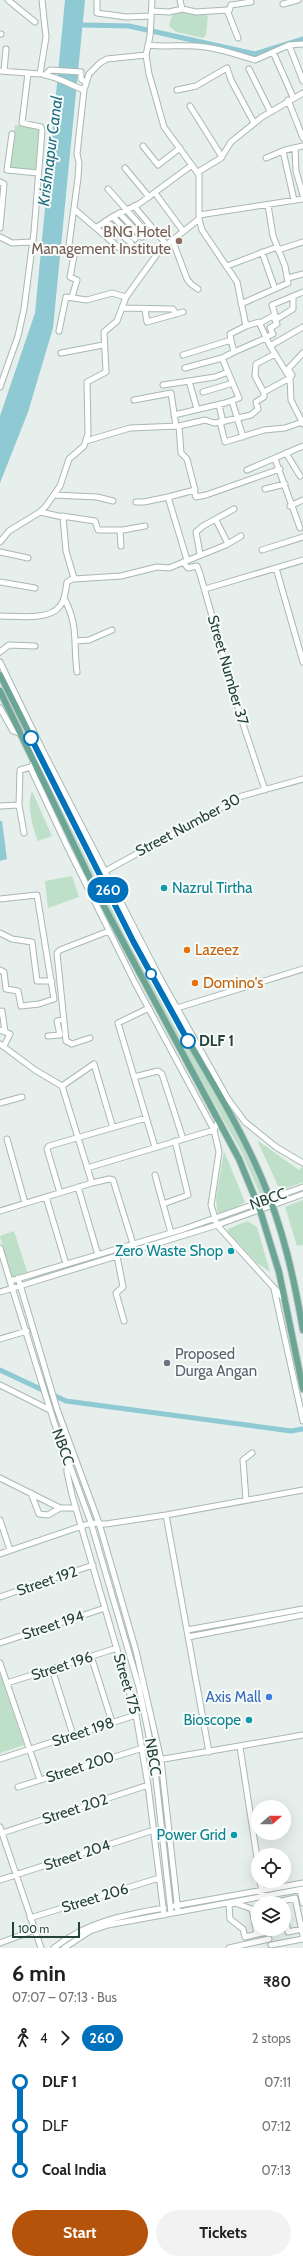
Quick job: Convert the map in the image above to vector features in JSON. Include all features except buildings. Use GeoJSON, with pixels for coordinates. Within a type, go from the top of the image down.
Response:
{"type":"FeatureCollection","features":[{"type":"Feature","properties":{"kind":"main road"},"geometry":{"type":"LineString","coordinates":[[0,675],[34,760],[105,909],[239,1159],[260,1210],[279,1272],[303,1389]]}},
{"type":"Feature","properties":{"kind":"main road"},"geometry":{"type":"LineString","coordinates":[[0,691],[100,874],[163,998],[240,1132],[272,1205],[293,1271],[302,1316],[303,1330]]}},
{"type":"Feature","properties":{"kind":"street"},"geometry":{"type":"LineString","coordinates":[[8,0],[35,22]]}},
{"type":"Feature","properties":{"kind":"street"},"geometry":{"type":"LineString","coordinates":[[42,0],[46,38],[42,74]]}},
{"type":"Feature","properties":{"kind":"street"},"geometry":{"type":"LineString","coordinates":[[97,0],[97,13],[126,17],[182,9],[196,12],[229,11]]}},
{"type":"Feature","properties":{"kind":"street"},"geometry":{"type":"LineString","coordinates":[[152,0],[150,36],[146,55],[164,128],[198,172],[200,179],[199,217],[202,230],[237,282],[246,326]]}},
{"type":"Feature","properties":{"kind":"street"},"geometry":{"type":"LineString","coordinates":[[180,0],[182,9]]}},
{"type":"Feature","properties":{"kind":"street"},"geometry":{"type":"LineString","coordinates":[[283,4],[298,0]]}},
{"type":"Feature","properties":{"kind":"street"},"geometry":{"type":"LineString","coordinates":[[238,38],[229,11],[231,5],[250,2]]}},
{"type":"Feature","properties":{"kind":"street"},"geometry":{"type":"LineString","coordinates":[[148,45],[166,47],[195,46],[230,52],[255,60],[289,44],[303,44]]}},
{"type":"Feature","properties":{"kind":"street"},"geometry":{"type":"LineString","coordinates":[[289,44],[303,82]]}},
{"type":"Feature","properties":{"kind":"street"},"geometry":{"type":"LineString","coordinates":[[6,49],[2,71],[42,74],[57,77],[84,90]]}},
{"type":"Feature","properties":{"kind":"street"},"geometry":{"type":"LineString","coordinates":[[273,52],[301,128],[303,138]]}},
{"type":"Feature","properties":{"kind":"street"},"geometry":{"type":"LineString","coordinates":[[72,297],[77,280],[70,277],[74,257],[68,252],[74,209],[85,82],[92,70],[107,59],[146,55]]}},
{"type":"Feature","properties":{"kind":"street"},"geometry":{"type":"LineString","coordinates":[[177,90],[196,86],[214,74],[227,68],[231,80],[254,123]]}},
{"type":"Feature","properties":{"kind":"street"},"geometry":{"type":"LineString","coordinates":[[249,69],[270,111]]}},
{"type":"Feature","properties":{"kind":"street"},"geometry":{"type":"LineString","coordinates":[[42,74],[50,70],[81,72],[81,78],[85,82]]}},
{"type":"Feature","properties":{"kind":"street"},"geometry":{"type":"LineString","coordinates":[[0,387],[20,331],[32,242],[42,128],[23,124],[22,122],[28,73]]}},
{"type":"Feature","properties":{"kind":"street"},"geometry":{"type":"LineString","coordinates":[[198,172],[222,157],[231,142],[254,123],[270,111],[303,93]]}},
{"type":"Feature","properties":{"kind":"street"},"geometry":{"type":"LineString","coordinates":[[190,106],[222,157]]}},
{"type":"Feature","properties":{"kind":"street"},"geometry":{"type":"LineString","coordinates":[[12,134],[7,170],[38,173]]}},
{"type":"Feature","properties":{"kind":"street"},"geometry":{"type":"LineString","coordinates":[[143,146],[158,165],[180,148]]}},
{"type":"Feature","properties":{"kind":"street"},"geometry":{"type":"LineString","coordinates":[[266,158],[283,151],[303,146]]}},
{"type":"Feature","properties":{"kind":"street"},"geometry":{"type":"LineString","coordinates":[[295,148],[296,171],[303,195]]}},
{"type":"Feature","properties":{"kind":"street"},"geometry":{"type":"LineString","coordinates":[[283,151],[294,200]]}},
{"type":"Feature","properties":{"kind":"street"},"geometry":{"type":"LineString","coordinates":[[97,227],[149,197],[192,165]]}},
{"type":"Feature","properties":{"kind":"street"},"geometry":{"type":"LineString","coordinates":[[125,168],[149,197]]}},
{"type":"Feature","properties":{"kind":"street"},"geometry":{"type":"LineString","coordinates":[[0,182],[4,184],[0,228]]}},
{"type":"Feature","properties":{"kind":"street"},"geometry":{"type":"LineString","coordinates":[[108,189],[126,210],[144,235],[119,213]]}},
{"type":"Feature","properties":{"kind":"street"},"geometry":{"type":"LineString","coordinates":[[155,193],[181,232]]}},
{"type":"Feature","properties":{"kind":"street"},"geometry":{"type":"LineString","coordinates":[[0,542],[9,531],[40,512],[60,486],[69,459],[82,449],[86,441],[87,382],[106,372],[103,345],[104,332],[116,322],[126,297],[166,244],[199,217],[303,199]]}},
{"type":"Feature","properties":{"kind":"street"},"geometry":{"type":"LineString","coordinates":[[241,304],[288,284],[288,278],[277,249],[270,224],[268,205]]}},
{"type":"Feature","properties":{"kind":"street"},"geometry":{"type":"LineString","coordinates":[[134,206],[166,244]]}},
{"type":"Feature","properties":{"kind":"street"},"geometry":{"type":"LineString","coordinates":[[74,209],[97,227],[124,252]]}},
{"type":"Feature","properties":{"kind":"street"},"geometry":{"type":"LineString","coordinates":[[106,221],[133,241],[113,217]]}},
{"type":"Feature","properties":{"kind":"street"},"geometry":{"type":"LineString","coordinates":[[0,238],[12,243],[32,242]]}},
{"type":"Feature","properties":{"kind":"street"},"geometry":{"type":"LineString","coordinates":[[172,239],[187,279],[192,286],[198,289]]}},
{"type":"Feature","properties":{"kind":"street"},"geometry":{"type":"LineString","coordinates":[[227,266],[262,252],[303,242]]}},
{"type":"Feature","properties":{"kind":"street"},"geometry":{"type":"LineString","coordinates":[[262,252],[275,289]]}},
{"type":"Feature","properties":{"kind":"street"},"geometry":{"type":"LineString","coordinates":[[288,278],[303,274]]}},
{"type":"Feature","properties":{"kind":"street"},"geometry":{"type":"LineString","coordinates":[[234,352],[230,334],[246,326],[260,323],[275,315],[272,305],[303,292]]}},
{"type":"Feature","properties":{"kind":"street"},"geometry":{"type":"LineString","coordinates":[[59,331],[65,298],[72,297],[87,300],[112,293],[126,297]]}},
{"type":"Feature","properties":{"kind":"street"},"geometry":{"type":"LineString","coordinates":[[185,368],[222,358],[273,334],[270,328],[277,324],[275,320],[293,309],[293,296]]}},
{"type":"Feature","properties":{"kind":"street"},"geometry":{"type":"LineString","coordinates":[[122,308],[145,310],[174,309],[176,314]]}},
{"type":"Feature","properties":{"kind":"street"},"geometry":{"type":"LineString","coordinates":[[145,310],[147,322],[183,312]]}},
{"type":"Feature","properties":{"kind":"street"},"geometry":{"type":"LineString","coordinates":[[260,323],[270,346],[290,378]]}},
{"type":"Feature","properties":{"kind":"street"},"geometry":{"type":"LineString","coordinates":[[270,346],[303,328]]}},
{"type":"Feature","properties":{"kind":"street"},"geometry":{"type":"LineString","coordinates":[[183,355],[231,340]]}},
{"type":"Feature","properties":{"kind":"street"},"geometry":{"type":"LineString","coordinates":[[61,353],[103,345]]}},
{"type":"Feature","properties":{"kind":"street"},"geometry":{"type":"LineString","coordinates":[[219,405],[225,442],[266,429],[285,428],[303,423],[301,413],[291,400],[290,378],[292,375],[288,369],[303,353]]}},
{"type":"Feature","properties":{"kind":"street"},"geometry":{"type":"LineString","coordinates":[[86,441],[96,440],[126,429],[177,426],[206,420],[221,422],[252,414],[258,410],[256,402],[264,398],[264,393],[255,376],[256,364],[275,354]]}},
{"type":"Feature","properties":{"kind":"street"},"geometry":{"type":"LineString","coordinates":[[174,415],[219,405],[239,398],[222,358]]}},
{"type":"Feature","properties":{"kind":"street"},"geometry":{"type":"LineString","coordinates":[[163,385],[215,377],[228,372]]}},
{"type":"Feature","properties":{"kind":"street"},"geometry":{"type":"LineString","coordinates":[[264,393],[290,378]]}},
{"type":"Feature","properties":{"kind":"street"},"geometry":{"type":"LineString","coordinates":[[189,381],[197,409]]}},
{"type":"Feature","properties":{"kind":"street"},"geometry":{"type":"LineString","coordinates":[[203,392],[233,383]]}},
{"type":"Feature","properties":{"kind":"street"},"geometry":{"type":"LineString","coordinates":[[134,400],[171,393],[181,453],[187,459],[196,497],[206,495],[280,469]]}},
{"type":"Feature","properties":{"kind":"street"},"geometry":{"type":"LineString","coordinates":[[232,401],[243,437]]}},
{"type":"Feature","properties":{"kind":"street"},"geometry":{"type":"LineString","coordinates":[[246,470],[303,446]]}},
{"type":"Feature","properties":{"kind":"street"},"geometry":{"type":"LineString","coordinates":[[286,453],[300,476]]}},
{"type":"Feature","properties":{"kind":"street"},"geometry":{"type":"LineString","coordinates":[[275,459],[285,484],[290,506],[300,528]]}},
{"type":"Feature","properties":{"kind":"street"},"geometry":{"type":"LineString","coordinates":[[265,490],[285,484]]}},
{"type":"Feature","properties":{"kind":"street"},"geometry":{"type":"LineString","coordinates":[[136,502],[168,497],[194,490]]}},
{"type":"Feature","properties":{"kind":"street"},"geometry":{"type":"LineString","coordinates":[[54,495],[96,497],[112,501]]}},
{"type":"Feature","properties":{"kind":"street"},"geometry":{"type":"LineString","coordinates":[[168,497],[185,561]]}},
{"type":"Feature","properties":{"kind":"street"},"geometry":{"type":"LineString","coordinates":[[290,506],[303,500]]}},
{"type":"Feature","properties":{"kind":"street"},"geometry":{"type":"LineString","coordinates":[[200,554],[196,533],[203,526],[234,509]]}},
{"type":"Feature","properties":{"kind":"street"},"geometry":{"type":"LineString","coordinates":[[40,512],[95,521],[97,530],[120,530],[145,526]]}},
{"type":"Feature","properties":{"kind":"street"},"geometry":{"type":"LineString","coordinates":[[62,516],[66,551],[74,579]]}},
{"type":"Feature","properties":{"kind":"street"},"geometry":{"type":"LineString","coordinates":[[216,520],[228,544]]}},
{"type":"Feature","properties":{"kind":"street"},"geometry":{"type":"LineString","coordinates":[[120,530],[121,546]]}},
{"type":"Feature","properties":{"kind":"street"},"geometry":{"type":"LineString","coordinates":[[0,616],[34,616],[50,613],[59,608],[64,598],[67,582],[74,579],[121,576],[157,567],[169,568],[200,554],[228,544],[241,536]]}},
{"type":"Feature","properties":{"kind":"street"},"geometry":{"type":"LineString","coordinates":[[262,550],[303,537]]}},
{"type":"Feature","properties":{"kind":"street"},"geometry":{"type":"LineString","coordinates":[[0,552],[28,558]]}},
{"type":"Feature","properties":{"kind":"street"},"geometry":{"type":"LineString","coordinates":[[205,589],[303,560]]}},
{"type":"Feature","properties":{"kind":"street","name":"Street Number 37"},"geometry":{"type":"LineString","coordinates":[[185,561],[187,568],[198,568],[241,718],[265,790]]}},
{"type":"Feature","properties":{"kind":"street"},"geometry":{"type":"LineString","coordinates":[[276,568],[303,662]]}},
{"type":"Feature","properties":{"kind":"street"},"geometry":{"type":"LineString","coordinates":[[0,582],[35,588]]}},
{"type":"Feature","properties":{"kind":"street"},"geometry":{"type":"LineString","coordinates":[[64,598],[71,611],[76,631],[75,641],[77,672]]}},
{"type":"Feature","properties":{"kind":"street"},"geometry":{"type":"LineString","coordinates":[[75,641],[89,640],[112,630]]}},
{"type":"Feature","properties":{"kind":"street"},"geometry":{"type":"LineString","coordinates":[[0,652],[8,645],[35,646]]}},
{"type":"Feature","properties":{"kind":"street"},"geometry":{"type":"LineString","coordinates":[[0,662],[44,753],[106,870],[176,1008],[228,1099],[239,1116],[269,1141],[303,1164]]}},
{"type":"Feature","properties":{"kind":"street"},"geometry":{"type":"LineString","coordinates":[[0,708],[13,731],[22,730]]}},
{"type":"Feature","properties":{"kind":"street"},"geometry":{"type":"LineString","coordinates":[[34,760],[31,767],[56,824],[109,931],[214,1130],[219,1152],[211,1199],[218,1226],[286,1303]]}},
{"type":"Feature","properties":{"kind":"street"},"geometry":{"type":"LineString","coordinates":[[24,833],[19,805],[20,770],[31,767]]}},
{"type":"Feature","properties":{"kind":"street","name":"Street Number 30"},"geometry":{"type":"LineString","coordinates":[[100,874],[242,796],[303,779]]}},
{"type":"Feature","properties":{"kind":"street"},"geometry":{"type":"LineString","coordinates":[[0,806],[19,805]]}},
{"type":"Feature","properties":{"kind":"street"},"geometry":{"type":"LineString","coordinates":[[0,899],[37,895],[54,999],[39,1004],[21,1006],[18,991],[6,989],[4,972],[0,970]]}},
{"type":"Feature","properties":{"kind":"street"},"geometry":{"type":"LineString","coordinates":[[90,1038],[68,1043],[66,1041],[61,1020],[57,953],[60,950],[109,931]]}},
{"type":"Feature","properties":{"kind":"street"},"geometry":{"type":"LineString","coordinates":[[0,933],[9,939],[32,942],[37,980],[52,981]]}},
{"type":"Feature","properties":{"kind":"street"},"geometry":{"type":"LineString","coordinates":[[176,1008],[303,969]]}},
{"type":"Feature","properties":{"kind":"street"},"geometry":{"type":"LineString","coordinates":[[149,1008],[118,1023],[155,1147]]}},
{"type":"Feature","properties":{"kind":"street"},"geometry":{"type":"LineString","coordinates":[[2,1011],[2,1030],[10,1034],[2,1045],[35,1070],[62,1086],[92,1184]]}},
{"type":"Feature","properties":{"kind":"street"},"geometry":{"type":"LineString","coordinates":[[48,1036],[60,1035],[57,1022],[61,1020]]}},
{"type":"Feature","properties":{"kind":"street"},"geometry":{"type":"LineString","coordinates":[[62,1086],[94,1064],[113,1128]]}},
{"type":"Feature","properties":{"kind":"street"},"geometry":{"type":"LineString","coordinates":[[134,1077],[158,1071],[162,1074],[183,1139]]}},
{"type":"Feature","properties":{"kind":"street"},"geometry":{"type":"LineString","coordinates":[[0,1103],[22,1097]]}},
{"type":"Feature","properties":{"kind":"street"},"geometry":{"type":"LineString","coordinates":[[60,1193],[47,1147],[146,1118]]}},
{"type":"Feature","properties":{"kind":"street"},"geometry":{"type":"LineString","coordinates":[[87,1168],[214,1130],[219,1120]]}},
{"type":"Feature","properties":{"kind":"street"},"geometry":{"type":"LineString","coordinates":[[7,1139],[25,1203]]}},
{"type":"Feature","properties":{"kind":"street"},"geometry":{"type":"LineString","coordinates":[[163,1204],[188,1195],[175,1141]]}},
{"type":"Feature","properties":{"kind":"street"},"geometry":{"type":"LineString","coordinates":[[155,1175],[171,1233]]}},
{"type":"Feature","properties":{"kind":"street"},"geometry":{"type":"LineString","coordinates":[[0,1211],[109,1179],[113,1180],[133,1244]]}},
{"type":"Feature","properties":{"kind":"street","name":"NBCC"},"geometry":{"type":"LineString","coordinates":[[171,1913],[154,1761],[139,1687],[91,1523],[50,1409],[47,1397],[47,1385],[10,1281],[171,1233],[303,1187]]}},
{"type":"Feature","properties":{"kind":"street"},"geometry":{"type":"LineString","coordinates":[[78,1188],[98,1255]]}},
{"type":"Feature","properties":{"kind":"street"},"geometry":{"type":"LineString","coordinates":[[0,1292],[218,1226],[303,1194]]}},
{"type":"Feature","properties":{"kind":"street"},"geometry":{"type":"LineString","coordinates":[[46,1197],[66,1264]]}},
{"type":"Feature","properties":{"kind":"street"},"geometry":{"type":"LineString","coordinates":[[0,1248],[10,1281]]}},
{"type":"Feature","properties":{"kind":"street"},"geometry":{"type":"LineString","coordinates":[[117,1256],[123,1287],[116,1293],[124,1321]]}},
{"type":"Feature","properties":{"kind":"street"},"geometry":{"type":"LineString","coordinates":[[18,1278],[47,1385],[53,1397],[99,1523],[136,1651],[161,1760],[176,1906],[178,1912]]}},
{"type":"Feature","properties":{"kind":"street"},"geometry":{"type":"LineString","coordinates":[[274,1288],[303,1420]]}},
{"type":"Feature","properties":{"kind":"street"},"geometry":{"type":"LineString","coordinates":[[0,1339],[27,1331]]}},
{"type":"Feature","properties":{"kind":"street"},"geometry":{"type":"LineString","coordinates":[[0,1385],[50,1409]]}},
{"type":"Feature","properties":{"kind":"street"},"geometry":{"type":"LineString","coordinates":[[47,1397],[53,1397]]}},
{"type":"Feature","properties":{"kind":"street"},"geometry":{"type":"LineString","coordinates":[[246,1500],[243,1460],[252,1453]]}},
{"type":"Feature","properties":{"kind":"street","name":"Street 175"},"geometry":{"type":"LineString","coordinates":[[67,1458],[67,1472],[81,1527],[136,1715],[143,1748],[164,1915]]}},
{"type":"Feature","properties":{"kind":"street"},"geometry":{"type":"LineString","coordinates":[[0,1478],[60,1508],[76,1508]]}},
{"type":"Feature","properties":{"kind":"street"},"geometry":{"type":"LineString","coordinates":[[0,1554],[91,1523],[106,1524],[166,1515],[303,1490]]}},
{"type":"Feature","properties":{"kind":"street"},"geometry":{"type":"LineString","coordinates":[[31,1493],[39,1514],[48,1515],[60,1508]]}},
{"type":"Feature","properties":{"kind":"street"},"geometry":{"type":"LineString","coordinates":[[166,1515],[209,1752]]}},
{"type":"Feature","properties":{"kind":"street"},"geometry":{"type":"LineString","coordinates":[[0,1520],[10,1550]]}},
{"type":"Feature","properties":{"kind":"street","name":"Street 192"},"geometry":{"type":"LineString","coordinates":[[0,1597],[93,1565]]}},
{"type":"Feature","properties":{"kind":"street","name":"Street 194"},"geometry":{"type":"LineString","coordinates":[[0,1643],[105,1608]]}},
{"type":"Feature","properties":{"kind":"street"},"geometry":{"type":"LineString","coordinates":[[187,1630],[303,1610]]}},
{"type":"Feature","properties":{"kind":"street"},"geometry":{"type":"LineString","coordinates":[[188,1637],[303,1615]]}},
{"type":"Feature","properties":{"kind":"street","name":"Street 196"},"geometry":{"type":"LineString","coordinates":[[7,1683],[117,1648]]}},
{"type":"Feature","properties":{"kind":"street"},"geometry":{"type":"LineString","coordinates":[[91,1656],[112,1722]]}},
{"type":"Feature","properties":{"kind":"street"},"geometry":{"type":"LineString","coordinates":[[0,1663],[40,1780]]}},
{"type":"Feature","properties":{"kind":"street"},"geometry":{"type":"LineString","coordinates":[[52,1669],[73,1735]]}},
{"type":"Feature","properties":{"kind":"street","name":"Street 198"},"geometry":{"type":"LineString","coordinates":[[0,1759],[136,1715]]}},
{"type":"Feature","properties":{"kind":"street"},"geometry":{"type":"LineString","coordinates":[[154,1761],[303,1735]]}},
{"type":"Feature","properties":{"kind":"street"},"geometry":{"type":"LineString","coordinates":[[240,1747],[256,1848]]}},
{"type":"Feature","properties":{"kind":"street","name":"Street 200"},"geometry":{"type":"LineString","coordinates":[[18,1787],[143,1748]]}},
{"type":"Feature","properties":{"kind":"street","name":"Street 202"},"geometry":{"type":"LineString","coordinates":[[2,1836],[148,1785]]}},
{"type":"Feature","properties":{"kind":"street"},"geometry":{"type":"LineString","coordinates":[[0,1827],[41,1948]]}},
{"type":"Feature","properties":{"kind":"street","name":"Street 204"},"geometry":{"type":"LineString","coordinates":[[0,1880],[154,1830]]}},
{"type":"Feature","properties":{"kind":"street","name":"Street 206"},"geometry":{"type":"LineString","coordinates":[[30,1918],[159,1878]]}},
{"type":"Feature","properties":{"kind":"street"},"geometry":{"type":"LineString","coordinates":[[54,1948],[76,1932],[95,1923],[162,1908],[303,1883]]}},
{"type":"Feature","properties":{"kind":"street"},"geometry":{"type":"LineString","coordinates":[[262,1890],[263,1896],[301,1890],[303,1901]]}},
{"type":"Feature","properties":{"kind":"street"},"geometry":{"type":"LineString","coordinates":[[291,1891],[292,1899],[295,1898],[303,1936]]}},
{"type":"Feature","properties":{"kind":"street"},"geometry":{"type":"LineString","coordinates":[[64,1948],[100,1928],[251,1898]]}},
{"type":"Feature","properties":{"kind":"street"},"geometry":{"type":"LineString","coordinates":[[235,1903],[252,1909],[257,1934],[256,1936],[245,1937],[243,1928],[230,1919],[229,1905],[235,1903]]}},
{"type":"Feature","properties":{"kind":"street"},"geometry":{"type":"LineString","coordinates":[[291,1931],[302,1929]]}},
{"type":"Feature","properties":{"kind":"street"},"geometry":{"type":"LineString","coordinates":[[0,1943],[35,1930]]}},
{"type":"Feature","properties":{"kind":"street"},"geometry":{"type":"LineString","coordinates":[[269,1936],[271,1947],[303,1939]]}},
{"type":"Feature","properties":{"kind":"street"},"geometry":{"type":"LineString","coordinates":[[230,1948],[269,1939]]}},
{"type":"Feature","properties":{"kind":"green space"},"geometry":{"type":"Polygon","coordinates":[[[182,10],[205,13],[208,17],[206,35],[203,38],[176,32],[169,26],[172,15],[182,10]]]}},
{"type":"Feature","properties":{"kind":"green space"},"geometry":{"type":"Polygon","coordinates":[[[15,125],[39,129],[36,174],[9,171],[15,125]]]}},
{"type":"Feature","properties":{"kind":"green space"},"geometry":{"type":"Polygon","coordinates":[[[28,741],[30,741],[240,1140],[264,1192],[260,1194],[241,1151],[135,961],[28,741]]]}},
{"type":"Feature","properties":{"kind":"green space"},"geometry":{"type":"Polygon","coordinates":[[[32,791],[52,836],[38,841],[32,823],[30,810],[30,797],[32,791]]]}},
{"type":"Feature","properties":{"kind":"green space"},"geometry":{"type":"Polygon","coordinates":[[[72,876],[79,897],[48,908],[45,881],[72,876]]]}},
{"type":"Feature","properties":{"kind":"green space"},"geometry":{"type":"Polygon","coordinates":[[[257,1140],[299,1170],[303,1166],[303,1182],[284,1189],[278,1186],[257,1140]]]}},
{"type":"Feature","properties":{"kind":"green space"},"geometry":{"type":"Polygon","coordinates":[[[224,1151],[245,1202],[237,1207],[219,1213],[217,1211],[216,1198],[224,1151]]]}},
{"type":"Feature","properties":{"kind":"green space"},"geometry":{"type":"Polygon","coordinates":[[[303,1200],[303,1245],[297,1246],[285,1207],[303,1200]]]}},
{"type":"Feature","properties":{"kind":"green space"},"geometry":{"type":"Polygon","coordinates":[[[247,1221],[257,1227],[270,1272],[256,1262],[228,1232],[228,1229],[247,1221]]]}},
{"type":"Feature","properties":{"kind":"green space"},"geometry":{"type":"Polygon","coordinates":[[[14,1231],[27,1271],[30,1273],[11,1280],[0,1236],[14,1231]]]}},
{"type":"Feature","properties":{"kind":"green space"},"geometry":{"type":"Polygon","coordinates":[[[0,1673],[24,1745],[0,1753],[0,1673]]]}},
{"type":"Feature","properties":{"kind":"water"},"geometry":{"type":"Polygon","coordinates":[[[65,0],[85,0],[53,328],[28,412],[0,483],[0,416],[35,313],[65,0]]]}},
{"type":"Feature","properties":{"kind":"water"},"geometry":{"type":"Polygon","coordinates":[[[0,821],[2,821],[7,859],[0,861],[0,821]]]}},
{"type":"Feature","properties":{"kind":"waterway"},"geometry":{"type":"LineString","coordinates":[[83,25],[129,26],[255,54],[303,39]]}},
{"type":"Feature","properties":{"kind":"waterway"},"geometry":{"type":"LineString","coordinates":[[0,1370],[66,1401],[291,1431],[303,1429]]}},
{"type":"Feature","properties":{"kind":"bus line","name":"260"},"geometry":{"type":"LineString","coordinates":[[31,738],[133,941],[188,1041]]}},
{"type":"Feature","properties":{"kind":"place","name":"BNG Hotel Management Institute"},"geometry":{"type":"Point","coordinates":[179,241]}},
{"type":"Feature","properties":{"kind":"place","name":"Nazrul Tirtha"},"geometry":{"type":"Point","coordinates":[164,888]}},
{"type":"Feature","properties":{"kind":"place","name":"Lazeez"},"geometry":{"type":"Point","coordinates":[187,950]}},
{"type":"Feature","properties":{"kind":"place","name":"Domino's"},"geometry":{"type":"Point","coordinates":[195,983]}},
{"type":"Feature","properties":{"kind":"place","name":"DLF 1"},"geometry":{"type":"Point","coordinates":[188,1041]}},
{"type":"Feature","properties":{"kind":"place","name":"Zero Waste Shop"},"geometry":{"type":"Point","coordinates":[231,1251]}},
{"type":"Feature","properties":{"kind":"place","name":"Proposed Durga Angan"},"geometry":{"type":"Point","coordinates":[167,1363]}},
{"type":"Feature","properties":{"kind":"place","name":"Axis Mall"},"geometry":{"type":"Point","coordinates":[269,1697]}},
{"type":"Feature","properties":{"kind":"place","name":"Bioscope"},"geometry":{"type":"Point","coordinates":[249,1720]}},
{"type":"Feature","properties":{"kind":"place","name":"Power Grid"},"geometry":{"type":"Point","coordinates":[234,1835]}},
{"type":"Feature","properties":{"kind":"water label","name":"Krishnapur Canal"},"geometry":{"type":"Point","coordinates":[50,151]}}]}
